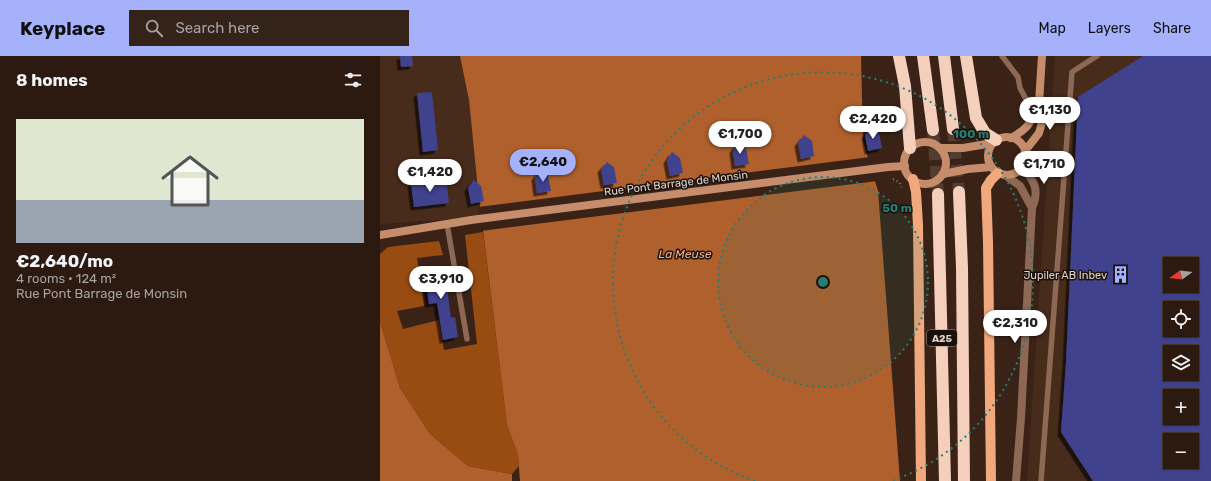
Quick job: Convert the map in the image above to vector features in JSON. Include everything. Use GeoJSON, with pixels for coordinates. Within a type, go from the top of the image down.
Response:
{"type":"FeatureCollection","features":[{"type":"Feature","properties":{"kind":"highway"},"geometry":{"type":"LineString","coordinates":[[899,56],[905,86],[910,148]]}},
{"type":"Feature","properties":{"kind":"highway"},"geometry":{"type":"LineString","coordinates":[[923,56],[933,130]]}},
{"type":"Feature","properties":{"kind":"highway"},"geometry":{"type":"LineString","coordinates":[[944,56],[953,129]]}},
{"type":"Feature","properties":{"kind":"highway"},"geometry":{"type":"LineString","coordinates":[[966,56],[976,118],[994,142]]}},
{"type":"Feature","properties":{"kind":"highway","name":"A25"},"geometry":{"type":"LineString","coordinates":[[959,192],[962,268],[964,481]]}},
{"type":"Feature","properties":{"kind":"highway","name":"A25"},"geometry":{"type":"LineString","coordinates":[[938,194],[945,481]]}},
{"type":"Feature","properties":{"kind":"main road"},"geometry":{"type":"LineString","coordinates":[[991,481],[986,188],[998,172]]}},
{"type":"Feature","properties":{"kind":"main road"},"geometry":{"type":"LineString","coordinates":[[913,179],[916,192],[918,225],[921,481]]}},
{"type":"Feature","properties":{"kind":"street"},"geometry":{"type":"LineString","coordinates":[[1025,151],[1036,137],[1043,117],[1039,103],[1042,56]]}},
{"type":"Feature","properties":{"kind":"street"},"geometry":{"type":"LineString","coordinates":[[1011,138],[1027,128],[1039,103]]}},
{"type":"Feature","properties":{"kind":"street"},"geometry":{"type":"LineString","coordinates":[[941,148],[946,160],[943,174],[938,179],[924,183],[913,179],[906,171],[905,158],[910,148],[918,143],[931,143],[941,148],[963,148],[994,142],[1003,138],[1011,138],[1020,142],[1025,151],[1023,167],[1016,172],[968,169],[943,174]]}},
{"type":"Feature","properties":{"kind":"street"},"geometry":{"type":"LineString","coordinates":[[994,142],[988,152],[988,161],[998,172],[1020,186],[1032,208]]}},
{"type":"Feature","properties":{"kind":"street","name":"Rue Pont Barrage de Monsin"},"geometry":{"type":"LineString","coordinates":[[380,236],[471,220],[905,166]]}},
{"type":"Feature","properties":{"kind":"street"},"geometry":{"type":"LineString","coordinates":[[1016,481],[1022,410],[1032,208],[1037,197],[1036,190],[1029,175],[1023,167]]}},
{"type":"Feature","properties":{"kind":"lane"},"geometry":{"type":"LineString","coordinates":[[1002,56],[1018,77],[1020,88],[1034,114]]}},
{"type":"Feature","properties":{"kind":"lane"},"geometry":{"type":"LineString","coordinates":[[1041,481],[1072,72],[1097,56]]}},
{"type":"Feature","properties":{"kind":"lane"},"geometry":{"type":"LineString","coordinates":[[447,224],[467,339]]}},
{"type":"Feature","properties":{"kind":"shaded area"},"geometry":{"type":"Polygon","coordinates":[[[380,56],[460,56],[469,100],[482,217],[380,224],[380,56]]]}},
{"type":"Feature","properties":{"kind":"shaded area","name":"Jupiler AB Inbev"},"geometry":{"type":"Polygon","coordinates":[[[1055,56],[1211,56],[1211,481],[1027,481],[1055,56]]]}},
{"type":"Feature","properties":{"kind":"shaded area"},"geometry":{"type":"Polygon","coordinates":[[[483,232],[507,425],[518,455],[519,466],[512,474],[468,466],[430,434],[400,388],[380,322],[380,254],[388,247],[439,241],[443,255],[417,258],[424,306],[397,311],[403,329],[439,320],[444,350],[477,344],[465,235],[483,232]]]}},
{"type":"Feature","properties":{"kind":"water","name":"La Meuse"},"geometry":{"type":"Polygon","coordinates":[[[460,56],[861,56],[863,141],[878,191],[900,481],[520,481],[518,455],[507,425],[478,190],[469,100],[460,56]]]}},
{"type":"Feature","properties":{"kind":"water"},"geometry":{"type":"Polygon","coordinates":[[[380,322],[400,388],[430,434],[468,466],[512,474],[512,481],[380,481],[380,322]]]}},
{"type":"Feature","properties":{"kind":"pier"},"geometry":{"type":"Polygon","coordinates":[[[870,157],[877,181],[481,231],[478,207],[870,157]]]}},
{"type":"Feature","properties":{"kind":"building"},"geometry":{"type":"Polygon","coordinates":[[[400,56],[412,56],[413,66],[401,67],[400,56]]]}},
{"type":"Feature","properties":{"kind":"building","name":"Jupiler AB Inbev"},"geometry":{"type":"Polygon","coordinates":[[[1143,56],[1211,56],[1211,481],[1093,481],[1061,432],[1066,363],[1078,97],[1143,56]]]}},
{"type":"Feature","properties":{"kind":"building"},"geometry":{"type":"Polygon","coordinates":[[[432,92],[438,150],[423,152],[417,93],[432,92]]]}},
{"type":"Feature","properties":{"kind":"building"},"geometry":{"type":"Polygon","coordinates":[[[871,127],[879,133],[882,148],[868,151],[865,135],[871,127]]]}},
{"type":"Feature","properties":{"kind":"building"},"geometry":{"type":"Polygon","coordinates":[[[804,135],[812,141],[814,156],[801,159],[798,143],[804,135]]]}},
{"type":"Feature","properties":{"kind":"building"},"geometry":{"type":"Polygon","coordinates":[[[738,142],[746,148],[749,164],[735,166],[733,150],[738,142]]]}},
{"type":"Feature","properties":{"kind":"building"},"geometry":{"type":"Polygon","coordinates":[[[672,152],[680,158],[683,173],[670,176],[667,160],[672,152]]]}},
{"type":"Feature","properties":{"kind":"building"},"geometry":{"type":"Polygon","coordinates":[[[607,162],[614,167],[617,183],[604,185],[601,169],[607,162]]]}},
{"type":"Feature","properties":{"kind":"building"},"geometry":{"type":"Polygon","coordinates":[[[540,170],[548,175],[551,191],[537,193],[535,177],[540,170]]]}},
{"type":"Feature","properties":{"kind":"building"},"geometry":{"type":"Polygon","coordinates":[[[446,178],[449,203],[414,207],[411,183],[446,178]]]}},
{"type":"Feature","properties":{"kind":"building"},"geometry":{"type":"Polygon","coordinates":[[[474,180],[481,186],[484,201],[471,204],[468,188],[474,180]]]}},
{"type":"Feature","properties":{"kind":"building"},"geometry":{"type":"Polygon","coordinates":[[[444,266],[451,318],[455,317],[458,337],[443,340],[437,303],[429,304],[424,269],[444,266]]]}},
{"type":"Feature","properties":{"kind":"tunnel"},"geometry":{"type":"LineString","coordinates":[[953,129],[959,192]]}},
{"type":"Feature","properties":{"kind":"tunnel"},"geometry":{"type":"LineString","coordinates":[[933,130],[938,194]]}},
{"type":"Feature","properties":{"kind":"place","name":"Jupiler AB Inbev"},"geometry":{"type":"Point","coordinates":[1120,275]}}]}
